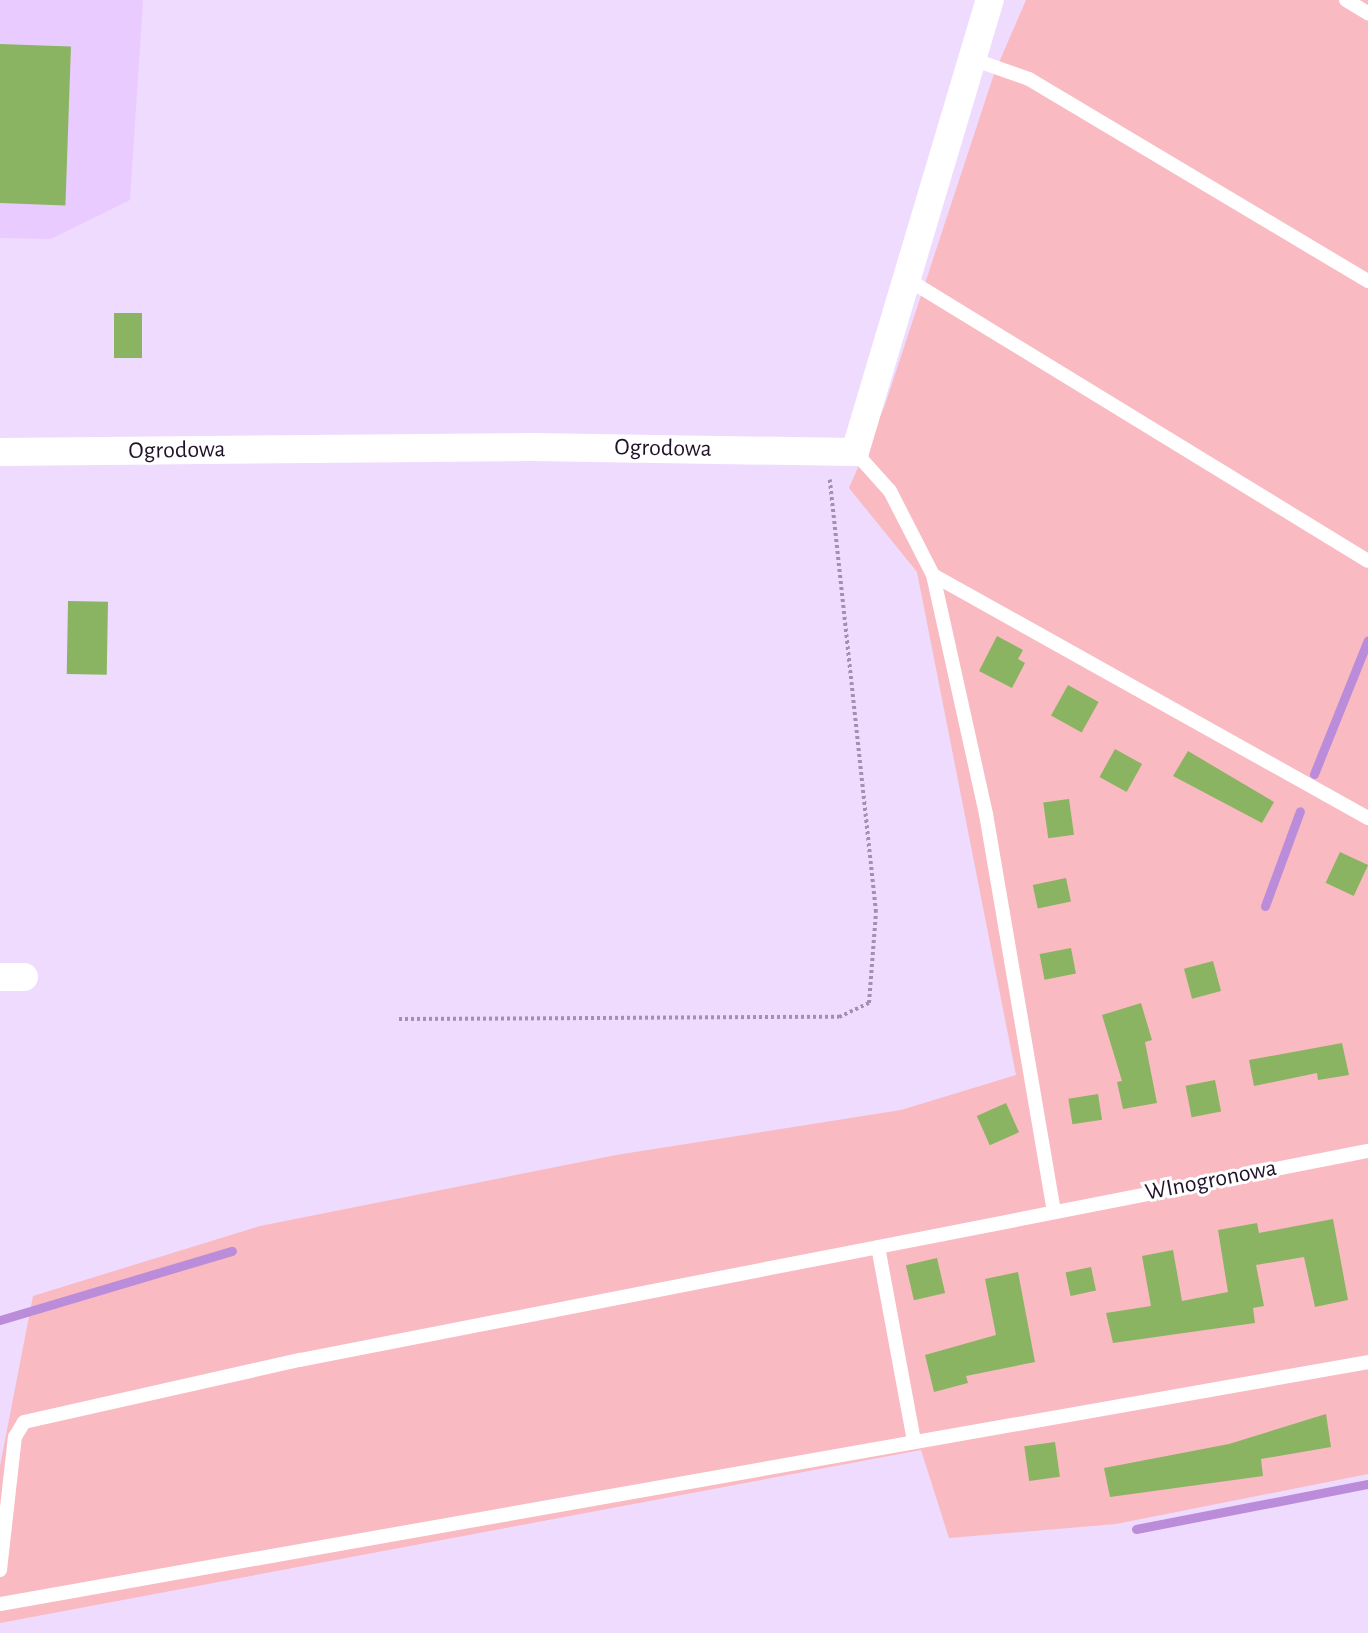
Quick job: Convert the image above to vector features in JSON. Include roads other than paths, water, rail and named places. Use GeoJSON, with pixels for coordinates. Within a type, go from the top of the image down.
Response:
{"type":"FeatureCollection","features":[{"type":"Feature","properties":{"kind":"street"},"geometry":{"type":"LineString","coordinates":[[855,452],[990,0]]}},
{"type":"Feature","properties":{"kind":"street","name":"Ogrodowa"},"geometry":{"type":"LineString","coordinates":[[0,452],[532,447],[855,452]]}},
{"type":"Feature","properties":{"kind":"lane"},"geometry":{"type":"LineString","coordinates":[[1346,0],[1368,13]]}},
{"type":"Feature","properties":{"kind":"lane"},"geometry":{"type":"LineString","coordinates":[[972,59],[1029,79],[1368,281]]}},
{"type":"Feature","properties":{"kind":"lane"},"geometry":{"type":"LineString","coordinates":[[907,279],[1368,561]]}},
{"type":"Feature","properties":{"kind":"lane"},"geometry":{"type":"LineString","coordinates":[[855,452],[890,491],[933,575],[986,814],[1053,1210]]}},
{"type":"Feature","properties":{"kind":"lane"},"geometry":{"type":"LineString","coordinates":[[933,575],[1368,818]]}},
{"type":"Feature","properties":{"kind":"lane","name":"WInogronowa"},"geometry":{"type":"LineString","coordinates":[[0,1570],[15,1437],[24,1422],[300,1360],[878,1247],[1053,1210],[1368,1151]]}},
{"type":"Feature","properties":{"kind":"lane"},"geometry":{"type":"LineString","coordinates":[[878,1247],[914,1441]]}},
{"type":"Feature","properties":{"kind":"lane"},"geometry":{"type":"LineString","coordinates":[[0,1604],[1368,1362]]}},
{"type":"Feature","properties":{"kind":"waterway"},"geometry":{"type":"LineString","coordinates":[[1314,774],[1368,640]]}},
{"type":"Feature","properties":{"kind":"waterway"},"geometry":{"type":"LineString","coordinates":[[1265,906],[1300,811]]}},
{"type":"Feature","properties":{"kind":"waterway"},"geometry":{"type":"LineString","coordinates":[[0,1320],[232,1251]]}},
{"type":"Feature","properties":{"kind":"waterway"},"geometry":{"type":"LineString","coordinates":[[1136,1529],[1368,1484]]}}]}
